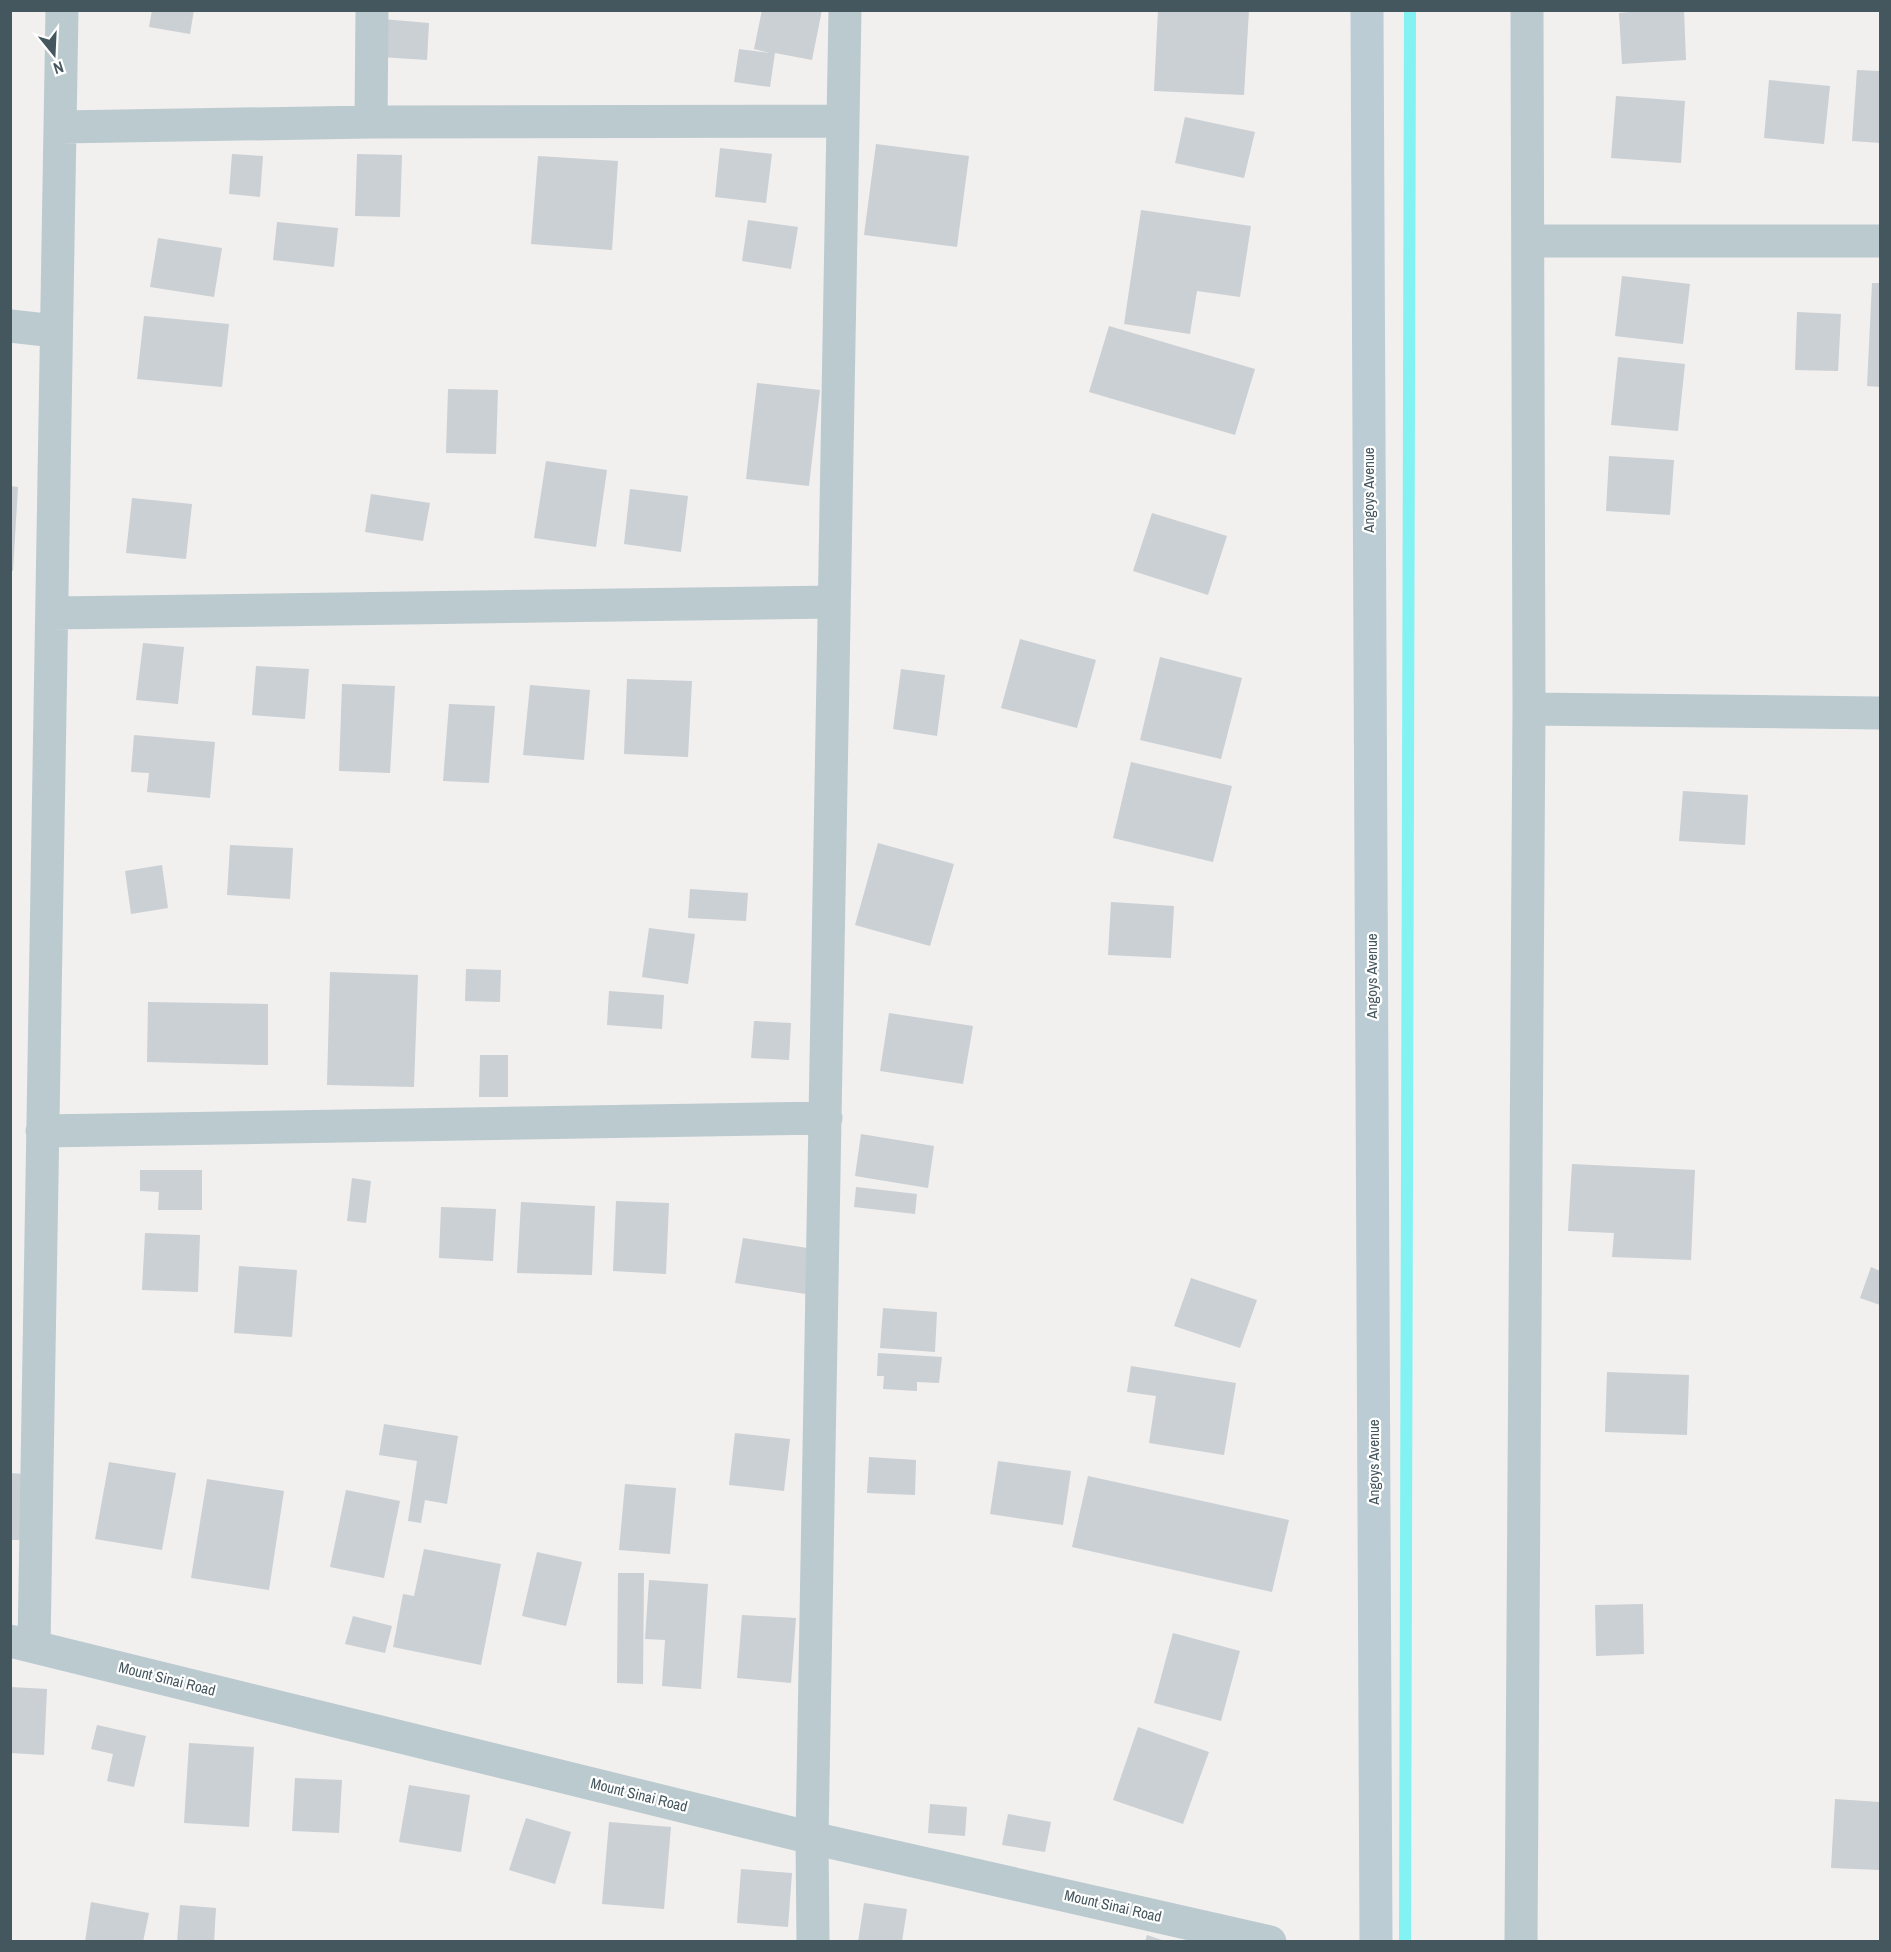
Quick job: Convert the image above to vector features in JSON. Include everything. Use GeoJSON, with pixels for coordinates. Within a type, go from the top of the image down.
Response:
{"type":"FeatureCollection","features":[{"type":"Feature","properties":{"kind":"street"},"geometry":{"type":"LineString","coordinates":[[22,1644],[42,1131],[62,10]]}},
{"type":"Feature","properties":{"kind":"street"},"geometry":{"type":"LineString","coordinates":[[371,122],[372,10]]}},
{"type":"Feature","properties":{"kind":"street"},"geometry":{"type":"LineString","coordinates":[[813,1941],[812,1838],[845,10]]}},
{"type":"Feature","properties":{"kind":"street","name":"Angoys Avenue"},"geometry":{"type":"LineString","coordinates":[[1367,10],[1376,1941]]}},
{"type":"Feature","properties":{"kind":"street"},"geometry":{"type":"LineString","coordinates":[[1521,1941],[1529,709],[1527,10]]}},
{"type":"Feature","properties":{"kind":"street"},"geometry":{"type":"LineString","coordinates":[[61,126],[371,122],[843,121]]}},
{"type":"Feature","properties":{"kind":"street"},"geometry":{"type":"LineString","coordinates":[[1528,241],[1881,241]]}},
{"type":"Feature","properties":{"kind":"street"},"geometry":{"type":"LineString","coordinates":[[10,326],[56,331]]}},
{"type":"Feature","properties":{"kind":"street"},"geometry":{"type":"LineString","coordinates":[[53,614],[834,602]]}},
{"type":"Feature","properties":{"kind":"street"},"geometry":{"type":"LineString","coordinates":[[1529,709],[1881,713]]}},
{"type":"Feature","properties":{"kind":"street"},"geometry":{"type":"LineString","coordinates":[[42,1131],[826,1118]]}},
{"type":"Feature","properties":{"kind":"street","name":"Mount Sinai Road"},"geometry":{"type":"LineString","coordinates":[[22,1644],[812,1838],[1270,1941]]}},
{"type":"Feature","properties":{"kind":"building"},"geometry":{"type":"Polygon","coordinates":[[[152,10],[194,10],[190,34],[149,27],[152,10]]]}},
{"type":"Feature","properties":{"kind":"building"},"geometry":{"type":"Polygon","coordinates":[[[762,10],[822,10],[812,60],[775,53],[770,87],[734,82],[739,49],[770,53],[754,49],[762,10]]]}},
{"type":"Feature","properties":{"kind":"building"},"geometry":{"type":"Polygon","coordinates":[[[1158,10],[1249,10],[1244,95],[1154,91],[1158,10]]]}},
{"type":"Feature","properties":{"kind":"building"},"geometry":{"type":"Polygon","coordinates":[[[1684,10],[1686,60],[1622,64],[1619,13],[1684,10]]]}},
{"type":"Feature","properties":{"kind":"building"},"geometry":{"type":"Polygon","coordinates":[[[382,19],[429,23],[427,60],[380,57],[382,19]]]}},
{"type":"Feature","properties":{"kind":"building"},"geometry":{"type":"Polygon","coordinates":[[[1857,70],[1880,71],[1880,143],[1852,141],[1857,70]]]}},
{"type":"Feature","properties":{"kind":"building"},"geometry":{"type":"Polygon","coordinates":[[[1769,80],[1830,86],[1824,144],[1764,138],[1769,80]]]}},
{"type":"Feature","properties":{"kind":"building"},"geometry":{"type":"Polygon","coordinates":[[[1616,96],[1685,101],[1681,163],[1611,158],[1616,96]]]}},
{"type":"Feature","properties":{"kind":"building"},"geometry":{"type":"Polygon","coordinates":[[[1185,117],[1255,132],[1244,178],[1175,163],[1185,117]]]}},
{"type":"Feature","properties":{"kind":"building"},"geometry":{"type":"Polygon","coordinates":[[[876,144],[969,156],[957,247],[864,235],[876,144]]]}},
{"type":"Feature","properties":{"kind":"building"},"geometry":{"type":"Polygon","coordinates":[[[720,148],[772,154],[766,203],[715,197],[720,148]]]}},
{"type":"Feature","properties":{"kind":"building"},"geometry":{"type":"Polygon","coordinates":[[[232,154],[263,156],[260,197],[229,194],[232,154]]]}},
{"type":"Feature","properties":{"kind":"building"},"geometry":{"type":"Polygon","coordinates":[[[357,154],[402,155],[400,217],[355,216],[357,154]]]}},
{"type":"Feature","properties":{"kind":"building"},"geometry":{"type":"Polygon","coordinates":[[[538,156],[618,161],[612,250],[531,244],[538,156]]]}},
{"type":"Feature","properties":{"kind":"building"},"geometry":{"type":"Polygon","coordinates":[[[1141,210],[1251,226],[1240,297],[1197,291],[1190,334],[1124,324],[1141,210]]]}},
{"type":"Feature","properties":{"kind":"building"},"geometry":{"type":"Polygon","coordinates":[[[748,220],[798,227],[791,269],[742,261],[748,220]]]}},
{"type":"Feature","properties":{"kind":"building"},"geometry":{"type":"Polygon","coordinates":[[[277,222],[338,228],[334,267],[273,260],[277,222]]]}},
{"type":"Feature","properties":{"kind":"building"},"geometry":{"type":"Polygon","coordinates":[[[158,238],[222,248],[214,297],[150,287],[158,238]]]}},
{"type":"Feature","properties":{"kind":"building"},"geometry":{"type":"Polygon","coordinates":[[[1622,276],[1690,284],[1683,344],[1615,336],[1622,276]]]}},
{"type":"Feature","properties":{"kind":"building"},"geometry":{"type":"Polygon","coordinates":[[[1872,283],[1880,283],[1880,387],[1867,386],[1872,283]]]}},
{"type":"Feature","properties":{"kind":"building"},"geometry":{"type":"Polygon","coordinates":[[[1797,312],[1841,314],[1838,371],[1795,370],[1797,312]]]}},
{"type":"Feature","properties":{"kind":"building"},"geometry":{"type":"Polygon","coordinates":[[[144,316],[229,324],[222,387],[137,379],[144,316]]]}},
{"type":"Feature","properties":{"kind":"building"},"geometry":{"type":"Polygon","coordinates":[[[1109,326],[1255,369],[1235,435],[1089,392],[1109,326]]]}},
{"type":"Feature","properties":{"kind":"building"},"geometry":{"type":"Polygon","coordinates":[[[1618,357],[1685,364],[1678,431],[1611,425],[1618,357]]]}},
{"type":"Feature","properties":{"kind":"building"},"geometry":{"type":"Polygon","coordinates":[[[757,383],[820,390],[809,486],[746,479],[757,383]]]}},
{"type":"Feature","properties":{"kind":"building"},"geometry":{"type":"Polygon","coordinates":[[[448,389],[498,390],[496,454],[446,453],[448,389]]]}},
{"type":"Feature","properties":{"kind":"building"},"geometry":{"type":"Polygon","coordinates":[[[1609,456],[1674,460],[1670,515],[1606,511],[1609,456]]]}},
{"type":"Feature","properties":{"kind":"building"},"geometry":{"type":"Polygon","coordinates":[[[546,461],[607,470],[596,547],[534,538],[546,461]]]}},
{"type":"Feature","properties":{"kind":"building"},"geometry":{"type":"Polygon","coordinates":[[[10,486],[18,487],[13,571],[10,571],[10,486]]]}},
{"type":"Feature","properties":{"kind":"building"},"geometry":{"type":"Polygon","coordinates":[[[630,489],[688,496],[681,552],[624,544],[630,489]]]}},
{"type":"Feature","properties":{"kind":"building"},"geometry":{"type":"Polygon","coordinates":[[[371,494],[430,503],[423,541],[365,532],[371,494]]]}},
{"type":"Feature","properties":{"kind":"building"},"geometry":{"type":"Polygon","coordinates":[[[132,498],[192,504],[186,559],[126,553],[132,498]]]}},
{"type":"Feature","properties":{"kind":"building"},"geometry":{"type":"Polygon","coordinates":[[[1152,513],[1227,536],[1208,595],[1133,571],[1152,513]]]}},
{"type":"Feature","properties":{"kind":"building"},"geometry":{"type":"Polygon","coordinates":[[[1020,639],[1096,660],[1077,728],[1001,708],[1020,639]]]}},
{"type":"Feature","properties":{"kind":"building"},"geometry":{"type":"Polygon","coordinates":[[[143,643],[184,647],[178,704],[136,700],[143,643]]]}},
{"type":"Feature","properties":{"kind":"building"},"geometry":{"type":"Polygon","coordinates":[[[1160,657],[1242,678],[1221,759],[1140,740],[1160,657]]]}},
{"type":"Feature","properties":{"kind":"building"},"geometry":{"type":"Polygon","coordinates":[[[256,666],[309,669],[305,719],[252,715],[256,666]]]}},
{"type":"Feature","properties":{"kind":"building"},"geometry":{"type":"Polygon","coordinates":[[[901,669],[945,675],[937,736],[893,729],[901,669]]]}},
{"type":"Feature","properties":{"kind":"building"},"geometry":{"type":"Polygon","coordinates":[[[627,679],[692,681],[688,757],[624,754],[627,679]]]}},
{"type":"Feature","properties":{"kind":"building"},"geometry":{"type":"Polygon","coordinates":[[[342,684],[395,686],[390,773],[339,771],[342,684]]]}},
{"type":"Feature","properties":{"kind":"building"},"geometry":{"type":"Polygon","coordinates":[[[530,685],[590,690],[584,760],[523,755],[530,685]]]}},
{"type":"Feature","properties":{"kind":"building"},"geometry":{"type":"Polygon","coordinates":[[[449,704],[495,706],[489,783],[443,781],[449,704]]]}},
{"type":"Feature","properties":{"kind":"building"},"geometry":{"type":"Polygon","coordinates":[[[134,735],[215,742],[210,798],[147,792],[149,773],[131,772],[134,735]]]}},
{"type":"Feature","properties":{"kind":"building"},"geometry":{"type":"Polygon","coordinates":[[[1131,762],[1232,786],[1213,862],[1113,838],[1131,762]]]}},
{"type":"Feature","properties":{"kind":"building"},"geometry":{"type":"Polygon","coordinates":[[[1683,791],[1748,795],[1745,845],[1679,841],[1683,791]]]}},
{"type":"Feature","properties":{"kind":"building"},"geometry":{"type":"Polygon","coordinates":[[[878,843],[954,864],[930,946],[855,925],[878,843]]]}},
{"type":"Feature","properties":{"kind":"building"},"geometry":{"type":"Polygon","coordinates":[[[230,845],[293,848],[290,899],[227,895],[230,845]]]}},
{"type":"Feature","properties":{"kind":"building"},"geometry":{"type":"Polygon","coordinates":[[[162,865],[168,908],[131,914],[125,871],[162,865]]]}},
{"type":"Feature","properties":{"kind":"building"},"geometry":{"type":"Polygon","coordinates":[[[690,889],[748,893],[746,921],[688,918],[690,889]]]}},
{"type":"Feature","properties":{"kind":"building"},"geometry":{"type":"Polygon","coordinates":[[[1111,902],[1174,906],[1171,958],[1108,955],[1111,902]]]}},
{"type":"Feature","properties":{"kind":"building"},"geometry":{"type":"Polygon","coordinates":[[[649,928],[695,934],[688,984],[642,977],[649,928]]]}},
{"type":"Feature","properties":{"kind":"building"},"geometry":{"type":"Polygon","coordinates":[[[466,969],[501,970],[500,1002],[465,1001],[466,969]]]}},
{"type":"Feature","properties":{"kind":"building"},"geometry":{"type":"Polygon","coordinates":[[[330,972],[418,975],[414,1087],[327,1085],[330,972]]]}},
{"type":"Feature","properties":{"kind":"building"},"geometry":{"type":"Polygon","coordinates":[[[609,991],[664,995],[662,1029],[607,1025],[609,991]]]}},
{"type":"Feature","properties":{"kind":"building"},"geometry":{"type":"Polygon","coordinates":[[[148,1002],[268,1004],[268,1065],[147,1062],[148,1002]]]}},
{"type":"Feature","properties":{"kind":"building"},"geometry":{"type":"Polygon","coordinates":[[[889,1013],[973,1026],[963,1084],[880,1071],[889,1013]]]}},
{"type":"Feature","properties":{"kind":"building"},"geometry":{"type":"Polygon","coordinates":[[[754,1021],[791,1023],[789,1060],[751,1058],[754,1021]]]}},
{"type":"Feature","properties":{"kind":"building"},"geometry":{"type":"Polygon","coordinates":[[[480,1055],[508,1055],[508,1097],[479,1097],[480,1055]]]}},
{"type":"Feature","properties":{"kind":"building"},"geometry":{"type":"Polygon","coordinates":[[[861,1134],[934,1146],[928,1188],[855,1176],[861,1134]]]}},
{"type":"Feature","properties":{"kind":"building"},"geometry":{"type":"Polygon","coordinates":[[[1572,1164],[1695,1170],[1691,1260],[1612,1257],[1614,1233],[1568,1231],[1572,1164]]]}},
{"type":"Feature","properties":{"kind":"building"},"geometry":{"type":"Polygon","coordinates":[[[140,1170],[202,1170],[202,1210],[158,1210],[159,1192],[140,1191],[140,1170]]]}},
{"type":"Feature","properties":{"kind":"building"},"geometry":{"type":"Polygon","coordinates":[[[352,1178],[371,1181],[366,1223],[347,1221],[352,1178]]]}},
{"type":"Feature","properties":{"kind":"building"},"geometry":{"type":"Polygon","coordinates":[[[856,1187],[917,1194],[915,1214],[854,1207],[856,1187]]]}},
{"type":"Feature","properties":{"kind":"building"},"geometry":{"type":"Polygon","coordinates":[[[616,1201],[669,1203],[666,1274],[613,1271],[616,1201]]]}},
{"type":"Feature","properties":{"kind":"building"},"geometry":{"type":"Polygon","coordinates":[[[521,1202],[595,1206],[592,1275],[517,1273],[521,1202]]]}},
{"type":"Feature","properties":{"kind":"building"},"geometry":{"type":"Polygon","coordinates":[[[441,1207],[496,1209],[493,1261],[439,1258],[441,1207]]]}},
{"type":"Feature","properties":{"kind":"building"},"geometry":{"type":"Polygon","coordinates":[[[145,1233],[200,1235],[198,1292],[142,1290],[145,1233]]]}},
{"type":"Feature","properties":{"kind":"building"},"geometry":{"type":"Polygon","coordinates":[[[743,1238],[814,1249],[806,1294],[735,1283],[743,1238]]]}},
{"type":"Feature","properties":{"kind":"building"},"geometry":{"type":"Polygon","coordinates":[[[239,1266],[297,1270],[292,1337],[234,1333],[239,1266]]]}},
{"type":"Feature","properties":{"kind":"building"},"geometry":{"type":"Polygon","coordinates":[[[1871,1267],[1880,1271],[1880,1305],[1860,1298],[1871,1267]]]}},
{"type":"Feature","properties":{"kind":"building"},"geometry":{"type":"Polygon","coordinates":[[[1191,1278],[1257,1300],[1240,1348],[1174,1326],[1191,1278]]]}},
{"type":"Feature","properties":{"kind":"building"},"geometry":{"type":"Polygon","coordinates":[[[883,1308],[937,1312],[935,1352],[880,1348],[883,1308]]]}},
{"type":"Feature","properties":{"kind":"building"},"geometry":{"type":"Polygon","coordinates":[[[878,1353],[942,1357],[939,1383],[917,1382],[917,1391],[883,1389],[884,1376],[877,1376],[878,1353]]]}},
{"type":"Feature","properties":{"kind":"building"},"geometry":{"type":"Polygon","coordinates":[[[1131,1366],[1236,1383],[1224,1455],[1149,1443],[1156,1396],[1127,1392],[1131,1366]]]}},
{"type":"Feature","properties":{"kind":"building"},"geometry":{"type":"Polygon","coordinates":[[[1607,1372],[1689,1375],[1687,1435],[1605,1432],[1607,1372]]]}},
{"type":"Feature","properties":{"kind":"building"},"geometry":{"type":"Polygon","coordinates":[[[384,1424],[458,1436],[447,1504],[425,1500],[421,1523],[408,1521],[417,1461],[379,1455],[384,1424]]]}},
{"type":"Feature","properties":{"kind":"building"},"geometry":{"type":"Polygon","coordinates":[[[735,1433],[790,1439],[784,1491],[729,1485],[735,1433]]]}},
{"type":"Feature","properties":{"kind":"building"},"geometry":{"type":"Polygon","coordinates":[[[869,1457],[916,1460],[915,1495],[867,1493],[869,1457]]]}},
{"type":"Feature","properties":{"kind":"building"},"geometry":{"type":"Polygon","coordinates":[[[998,1461],[1071,1471],[1063,1525],[990,1514],[998,1461]]]}},
{"type":"Feature","properties":{"kind":"building"},"geometry":{"type":"Polygon","coordinates":[[[109,1462],[176,1473],[162,1550],[95,1539],[109,1462]]]}},
{"type":"Feature","properties":{"kind":"building"},"geometry":{"type":"Polygon","coordinates":[[[10,1473],[24,1474],[20,1540],[10,1540],[10,1473]]]}},
{"type":"Feature","properties":{"kind":"building"},"geometry":{"type":"Polygon","coordinates":[[[1088,1476],[1289,1520],[1272,1592],[1072,1547],[1088,1476]]]}},
{"type":"Feature","properties":{"kind":"building"},"geometry":{"type":"Polygon","coordinates":[[[207,1479],[284,1491],[269,1590],[191,1578],[207,1479]]]}},
{"type":"Feature","properties":{"kind":"building"},"geometry":{"type":"Polygon","coordinates":[[[625,1484],[676,1488],[670,1554],[619,1550],[625,1484]]]}},
{"type":"Feature","properties":{"kind":"building"},"geometry":{"type":"Polygon","coordinates":[[[346,1490],[400,1501],[384,1578],[330,1567],[346,1490]]]}},
{"type":"Feature","properties":{"kind":"building"},"geometry":{"type":"Polygon","coordinates":[[[424,1549],[501,1564],[481,1665],[393,1647],[403,1594],[414,1596],[424,1549]]]}},
{"type":"Feature","properties":{"kind":"building"},"geometry":{"type":"Polygon","coordinates":[[[537,1552],[582,1562],[566,1626],[522,1616],[537,1552]]]}},
{"type":"Feature","properties":{"kind":"building"},"geometry":{"type":"Polygon","coordinates":[[[618,1573],[644,1573],[643,1684],[617,1683],[618,1573]]]}},
{"type":"Feature","properties":{"kind":"building"},"geometry":{"type":"Polygon","coordinates":[[[649,1580],[708,1584],[701,1689],[662,1686],[665,1640],[645,1639],[649,1580]]]}},
{"type":"Feature","properties":{"kind":"building"},"geometry":{"type":"Polygon","coordinates":[[[1643,1604],[1644,1654],[1596,1656],[1595,1605],[1643,1604]]]}},
{"type":"Feature","properties":{"kind":"building"},"geometry":{"type":"Polygon","coordinates":[[[742,1615],[796,1618],[791,1683],[737,1678],[742,1615]]]}},
{"type":"Feature","properties":{"kind":"building"},"geometry":{"type":"Polygon","coordinates":[[[353,1616],[392,1626],[385,1653],[345,1644],[353,1616]]]}},
{"type":"Feature","properties":{"kind":"building"},"geometry":{"type":"Polygon","coordinates":[[[1173,1633],[1240,1651],[1221,1721],[1154,1703],[1173,1633]]]}},
{"type":"Feature","properties":{"kind":"building"},"geometry":{"type":"Polygon","coordinates":[[[10,1687],[47,1689],[44,1755],[10,1753],[10,1687]]]}},
{"type":"Feature","properties":{"kind":"building"},"geometry":{"type":"Polygon","coordinates":[[[97,1725],[146,1736],[134,1787],[107,1781],[113,1754],[91,1749],[97,1725]]]}},
{"type":"Feature","properties":{"kind":"building"},"geometry":{"type":"Polygon","coordinates":[[[1138,1727],[1209,1752],[1183,1824],[1113,1800],[1138,1727]]]}},
{"type":"Feature","properties":{"kind":"building"},"geometry":{"type":"Polygon","coordinates":[[[189,1743],[254,1747],[249,1827],[184,1823],[189,1743]]]}},
{"type":"Feature","properties":{"kind":"building"},"geometry":{"type":"Polygon","coordinates":[[[295,1778],[342,1780],[339,1833],[292,1831],[295,1778]]]}},
{"type":"Feature","properties":{"kind":"building"},"geometry":{"type":"Polygon","coordinates":[[[409,1785],[470,1795],[461,1852],[399,1842],[409,1785]]]}},
{"type":"Feature","properties":{"kind":"building"},"geometry":{"type":"Polygon","coordinates":[[[1835,1799],[1880,1802],[1880,1870],[1831,1868],[1835,1799]]]}},
{"type":"Feature","properties":{"kind":"building"},"geometry":{"type":"Polygon","coordinates":[[[930,1804],[967,1807],[965,1836],[928,1833],[930,1804]]]}},
{"type":"Feature","properties":{"kind":"building"},"geometry":{"type":"Polygon","coordinates":[[[1008,1814],[1051,1822],[1045,1852],[1002,1845],[1008,1814]]]}},
{"type":"Feature","properties":{"kind":"building"},"geometry":{"type":"Polygon","coordinates":[[[526,1818],[571,1832],[555,1884],[509,1870],[526,1818]]]}},
{"type":"Feature","properties":{"kind":"building"},"geometry":{"type":"Polygon","coordinates":[[[609,1822],[671,1827],[664,1909],[602,1904],[609,1822]]]}},
{"type":"Feature","properties":{"kind":"building"},"geometry":{"type":"Polygon","coordinates":[[[741,1869],[792,1873],[788,1927],[737,1923],[741,1869]]]}},
{"type":"Feature","properties":{"kind":"building"},"geometry":{"type":"Polygon","coordinates":[[[91,1902],[149,1913],[143,1942],[85,1942],[91,1902]]]}},
{"type":"Feature","properties":{"kind":"building"},"geometry":{"type":"Polygon","coordinates":[[[864,1903],[907,1909],[902,1942],[858,1942],[864,1903]]]}},
{"type":"Feature","properties":{"kind":"building"},"geometry":{"type":"Polygon","coordinates":[[[180,1905],[216,1908],[214,1942],[177,1942],[180,1905]]]}},
{"type":"Feature","properties":{"kind":"building"},"geometry":{"type":"Polygon","coordinates":[[[1147,1935],[1165,1941],[1165,1942],[1145,1942],[1147,1935]]]}},
{"type":"Feature","properties":{"kind":"waterway"},"geometry":{"type":"LineString","coordinates":[[1405,1942],[1410,10]]}}]}
